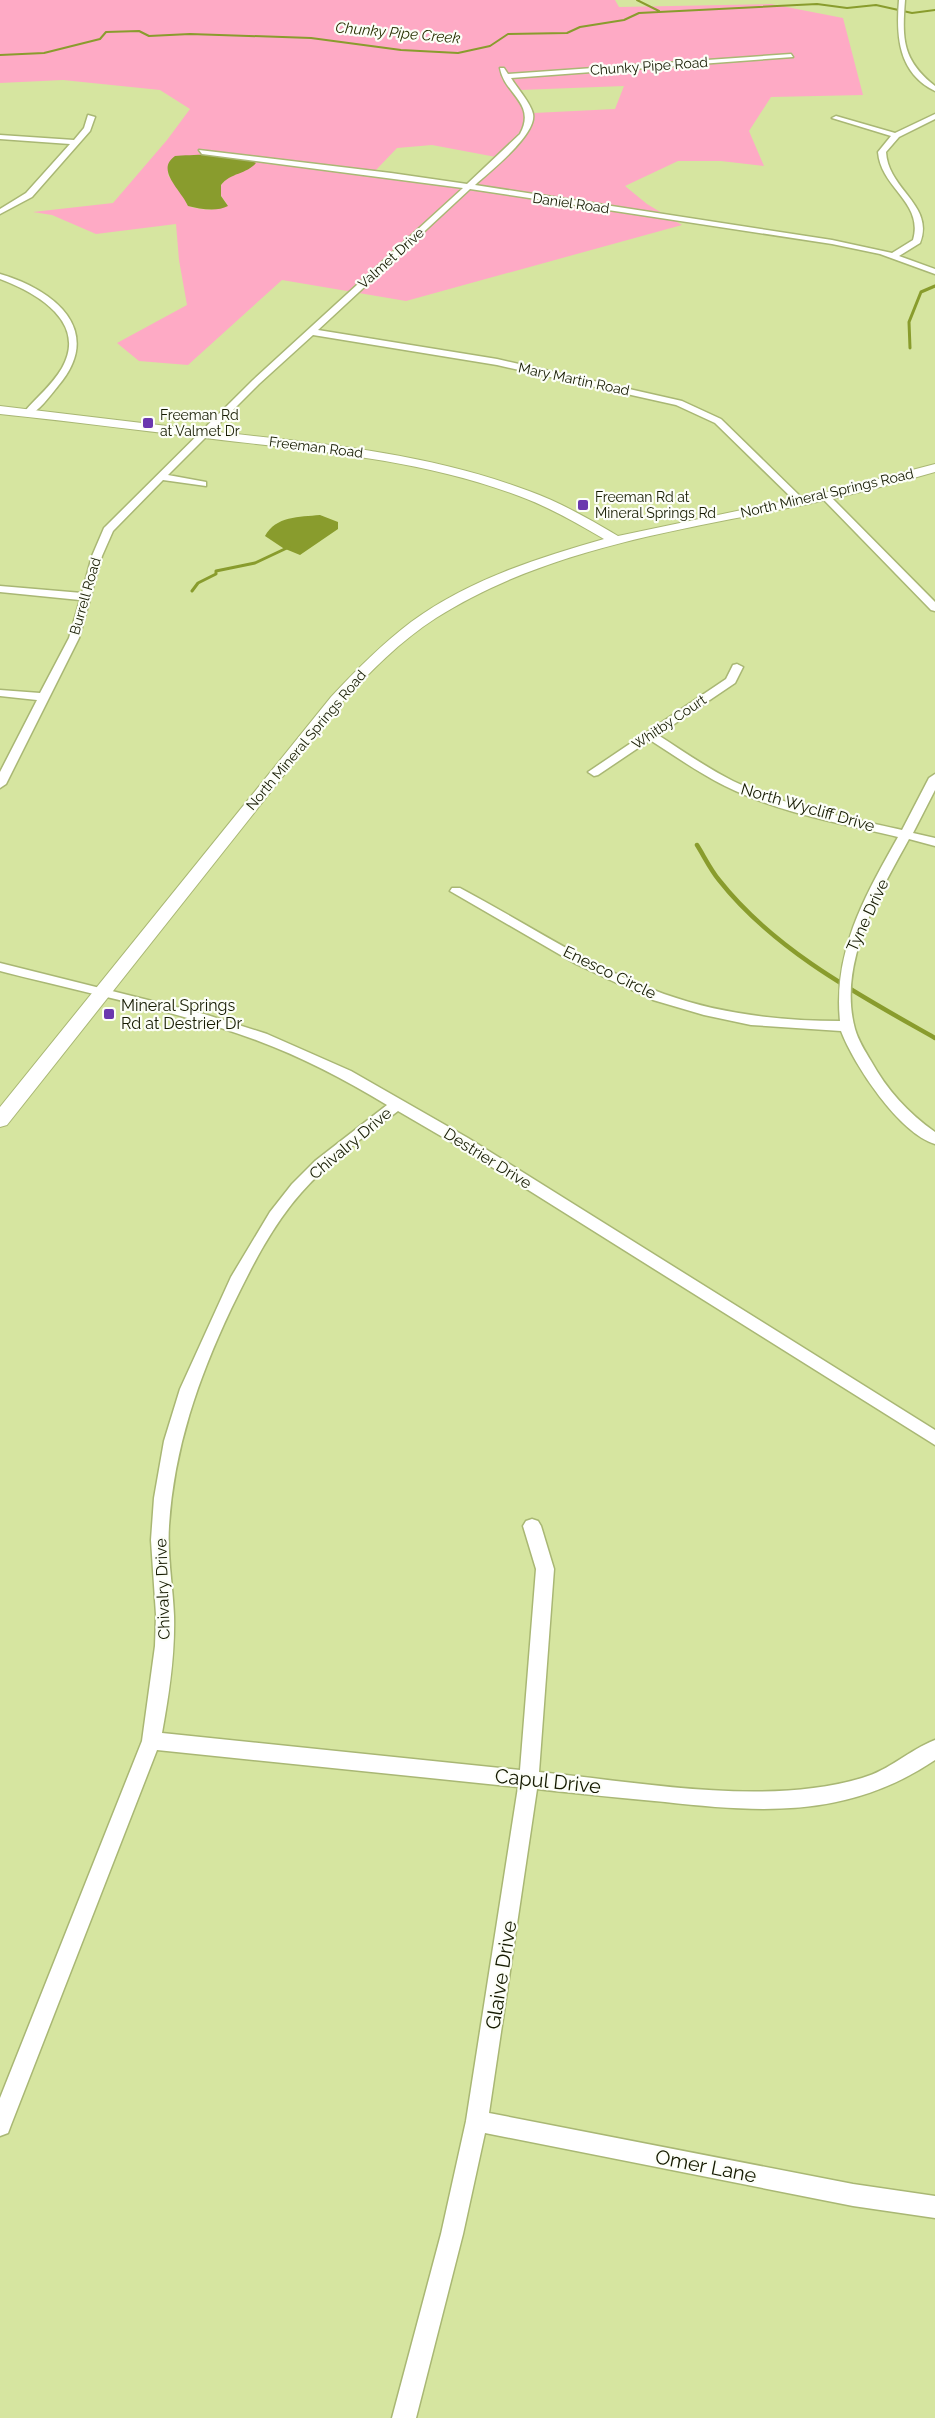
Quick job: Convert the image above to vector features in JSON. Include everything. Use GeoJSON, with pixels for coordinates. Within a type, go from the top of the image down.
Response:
{"type":"FeatureCollection","features":[{"type":"Feature","properties":{"kind":"street"},"geometry":{"type":"LineString","coordinates":[[902,0],[900,47],[915,73],[935,89]]}},
{"type":"Feature","properties":{"kind":"street","name":"Chunky Pipe Road"},"geometry":{"type":"LineString","coordinates":[[505,73],[791,56]]}},
{"type":"Feature","properties":{"kind":"street","name":"Valmet Drive"},"geometry":{"type":"LineString","coordinates":[[205,434],[510,149],[529,124],[529,109],[505,73]]}},
{"type":"Feature","properties":{"kind":"street"},"geometry":{"type":"LineString","coordinates":[[913,193],[895,180],[883,166],[884,148],[896,135],[935,116]]}},
{"type":"Feature","properties":{"kind":"street"},"geometry":{"type":"LineString","coordinates":[[0,212],[29,195],[87,129],[91,117]]}},
{"type":"Feature","properties":{"kind":"street"},"geometry":{"type":"LineString","coordinates":[[836,118],[896,135]]}},
{"type":"Feature","properties":{"kind":"street"},"geometry":{"type":"LineString","coordinates":[[0,138],[76,142]]}},
{"type":"Feature","properties":{"kind":"street","name":"Daniel Road"},"geometry":{"type":"LineString","coordinates":[[202,152],[330,166],[832,242],[892,256],[935,272]]}},
{"type":"Feature","properties":{"kind":"street"},"geometry":{"type":"LineString","coordinates":[[892,256],[917,241],[928,230],[930,221]]}},
{"type":"Feature","properties":{"kind":"street"},"geometry":{"type":"LineString","coordinates":[[0,276],[28,288],[56,306],[68,322],[73,334],[71,359],[61,377],[28,413]]}},
{"type":"Feature","properties":{"kind":"street","name":"Mary Martin Road"},"geometry":{"type":"LineString","coordinates":[[312,332],[547,372],[652,396],[696,409],[718,421],[800,501]]}},
{"type":"Feature","properties":{"kind":"street","name":"Freeman Road"},"geometry":{"type":"LineString","coordinates":[[0,410],[370,454],[462,471],[532,496],[596,526],[616,540]]}},
{"type":"Feature","properties":{"kind":"street","name":"Burrell Road"},"geometry":{"type":"LineString","coordinates":[[0,784],[74,638],[97,555],[108,530],[205,434]]}},
{"type":"Feature","properties":{"kind":"street","name":"North Mineral Springs Road"},"geometry":{"type":"LineString","coordinates":[[0,1120],[336,700],[387,649],[424,620],[473,591],[535,565],[616,540],[825,496],[935,468]]}},
{"type":"Feature","properties":{"kind":"street"},"geometry":{"type":"LineString","coordinates":[[161,477],[203,484]]}},
{"type":"Feature","properties":{"kind":"street"},"geometry":{"type":"LineString","coordinates":[[825,496],[935,608]]}},
{"type":"Feature","properties":{"kind":"street"},"geometry":{"type":"LineString","coordinates":[[0,589],[87,597]]}},
{"type":"Feature","properties":{"kind":"street","name":"Whitby Court"},"geometry":{"type":"LineString","coordinates":[[594,772],[731,681],[737,667]]}},
{"type":"Feature","properties":{"kind":"street"},"geometry":{"type":"LineString","coordinates":[[0,693],[43,696]]}},
{"type":"Feature","properties":{"kind":"street","name":"North Wycliff Drive"},"geometry":{"type":"LineString","coordinates":[[651,735],[702,769],[742,790],[795,807],[935,842]]}},
{"type":"Feature","properties":{"kind":"street","name":"Tyne Drive"},"geometry":{"type":"LineString","coordinates":[[935,778],[850,948],[844,986],[847,1026],[868,1071],[903,1115],[935,1139]]}},
{"type":"Feature","properties":{"kind":"street","name":"Enesco Circle"},"geometry":{"type":"LineString","coordinates":[[456,891],[608,975],[658,997],[715,1014],[747,1020],[793,1025],[847,1026]]}},
{"type":"Feature","properties":{"kind":"street","name":"Destrier Drive"},"geometry":{"type":"LineString","coordinates":[[0,967],[199,1017],[262,1037],[346,1074],[398,1104],[935,1438]]}},
{"type":"Feature","properties":{"kind":"street","name":"Chivalry Drive"},"geometry":{"type":"LineString","coordinates":[[0,2125],[151,1741],[160,1691],[164,1638],[160,1528],[165,1473],[179,1410],[193,1373],[242,1269],[296,1189],[322,1164],[398,1104]]}},
{"type":"Feature","properties":{"kind":"street","name":"Glaive Drive"},"geometry":{"type":"LineString","coordinates":[[404,2418],[452,2234],[477,2121],[520,1849],[529,1780],[545,1569],[532,1526]]}},
{"type":"Feature","properties":{"kind":"street","name":"Capul Drive"},"geometry":{"type":"LineString","coordinates":[[151,1741],[739,1801],[789,1800],[837,1793],[879,1782],[899,1773],[935,1749]]}},
{"type":"Feature","properties":{"kind":"street","name":"Omer Lane"},"geometry":{"type":"LineString","coordinates":[[477,2121],[853,2195],[935,2207]]}},
{"type":"Feature","properties":{"kind":"shaded area"},"geometry":{"type":"Polygon","coordinates":[[[0,0],[615,0],[619,7],[771,4],[843,18],[863,95],[771,97],[749,131],[764,166],[721,161],[678,161],[625,186],[647,204],[682,225],[406,301],[282,280],[188,365],[139,361],[117,343],[187,305],[179,260],[176,224],[96,234],[52,215],[33,212],[113,203],[167,140],[190,109],[160,90],[63,80],[0,83],[0,0]],[[624,86],[520,90],[534,113],[615,109],[624,86]],[[432,145],[397,148],[375,171],[467,186],[496,157],[432,145]],[[175,156],[168,175],[188,206],[213,209],[227,204],[221,196],[221,185],[228,177],[250,168],[221,157],[175,156]]]}},
{"type":"Feature","properties":{"kind":"shaded area"},"geometry":{"type":"Polygon","coordinates":[[[175,156],[228,156],[256,163],[221,185],[221,196],[228,206],[208,209],[188,206],[171,180],[168,167],[175,156]]]}},
{"type":"Feature","properties":{"kind":"shaded area"},"geometry":{"type":"Polygon","coordinates":[[[320,515],[338,522],[338,529],[300,555],[283,548],[265,536],[270,529],[282,521],[320,515]]]}},
{"type":"Feature","properties":{"kind":"waterway"},"geometry":{"type":"LineString","coordinates":[[637,0],[659,11]]}},
{"type":"Feature","properties":{"kind":"waterway","name":"Chunky Pipe Creek"},"geometry":{"type":"LineString","coordinates":[[0,55],[44,53],[100,39],[106,32],[139,31],[149,36],[190,34],[311,38],[401,50],[458,53],[490,46],[508,34],[567,33],[580,27],[624,20],[639,13],[817,4],[847,8],[876,5],[912,13],[935,10]]}},
{"type":"Feature","properties":{"kind":"waterway"},"geometry":{"type":"LineString","coordinates":[[910,348],[909,322],[921,292],[935,286]]}},
{"type":"Feature","properties":{"kind":"waterway"},"geometry":{"type":"LineString","coordinates":[[192,591],[198,583],[216,574],[216,571],[255,563],[289,547]]}},
{"type":"Feature","properties":{"kind":"waterway"},"geometry":{"type":"LineString","coordinates":[[697,845],[719,880],[765,928],[848,988],[935,1038]]}},
{"type":"Feature","properties":{"kind":"place","name":"Freeman Rd at Valmet Dr"},"geometry":{"type":"Point","coordinates":[148,423]}},
{"type":"Feature","properties":{"kind":"place","name":"Freeman Rd at Mineral Springs Rd"},"geometry":{"type":"Point","coordinates":[583,505]}},
{"type":"Feature","properties":{"kind":"place","name":"Mineral Springs Rd at Destrier Dr"},"geometry":{"type":"Point","coordinates":[109,1014]}}]}
